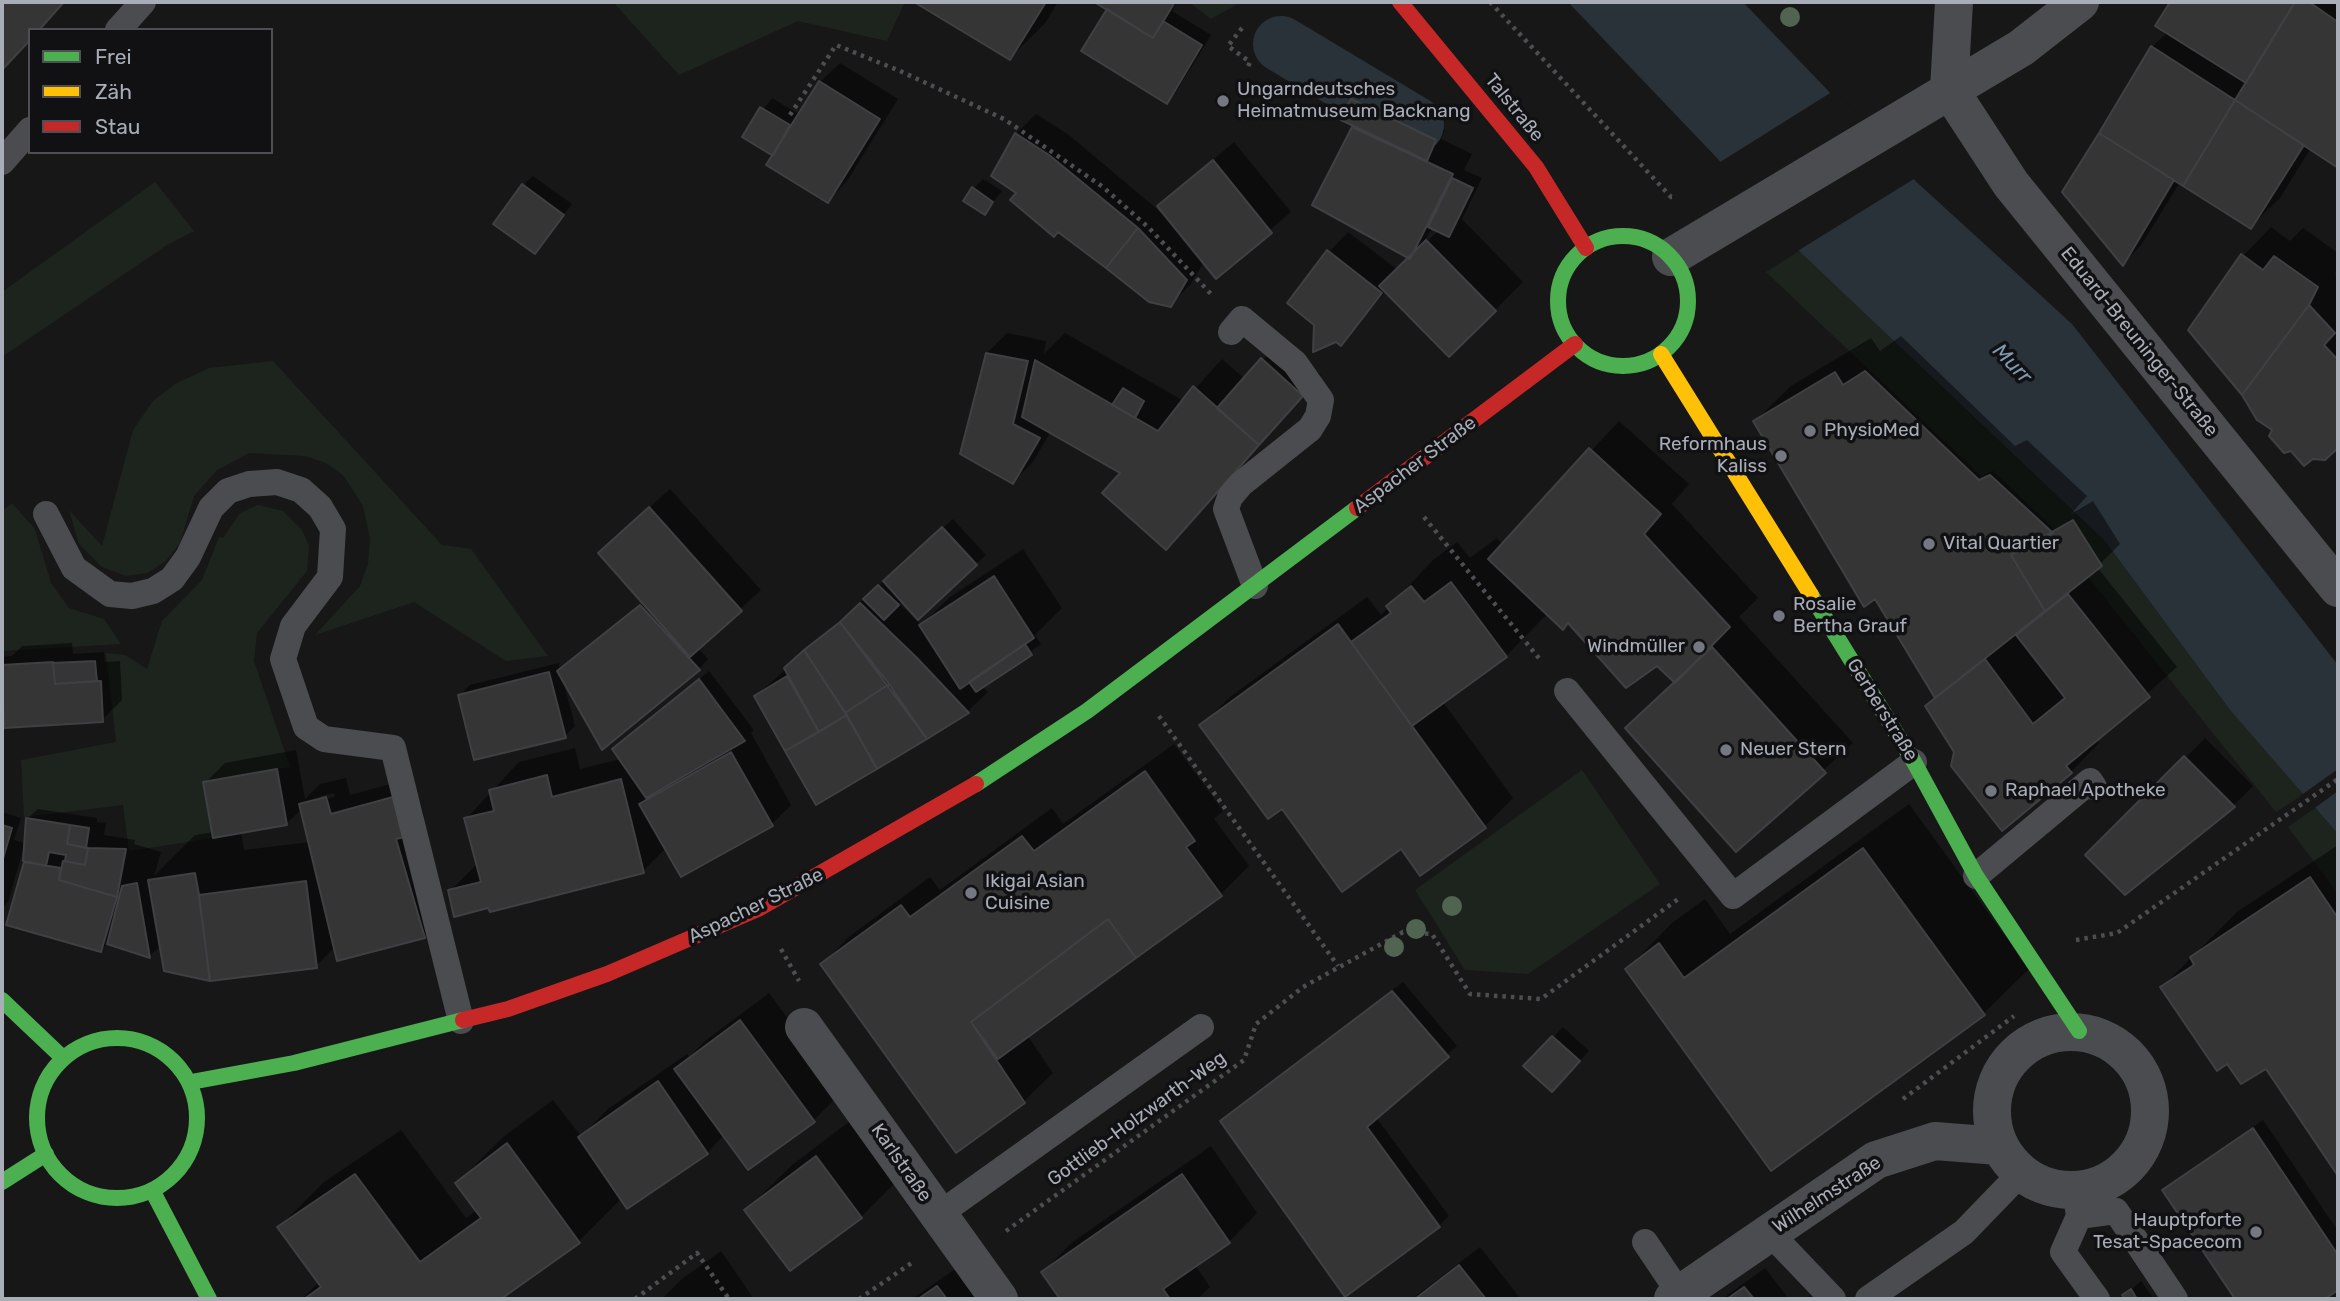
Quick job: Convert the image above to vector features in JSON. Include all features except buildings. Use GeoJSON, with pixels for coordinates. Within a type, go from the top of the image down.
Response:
{"type":"FeatureCollection","features":[{"type":"Feature","properties":{"kind":"street","name":"Talstraße"},"geometry":{"type":"LineString","coordinates":[[1400,2],[1536,167],[1586,248]]}},
{"type":"Feature","properties":{"kind":"street"},"geometry":{"type":"LineString","coordinates":[[1949,89],[1954,2]]}},
{"type":"Feature","properties":{"kind":"street"},"geometry":{"type":"LineString","coordinates":[[1671,257],[1872,134],[2021,48],[2080,2]]}},
{"type":"Feature","properties":{"kind":"street","name":"Eduard-Breuninger-Straße"},"geometry":{"type":"LineString","coordinates":[[1949,89],[2011,184],[2338,588]]}},
{"type":"Feature","properties":{"kind":"street"},"geometry":{"type":"LineString","coordinates":[[1622,237],[1641,239],[1658,246],[1671,257],[1687,286],[1688,306],[1679,332],[1661,354],[1644,363],[1625,366],[1606,364],[1588,357],[1564,329],[1559,312],[1559,294],[1564,276],[1586,248],[1603,240],[1622,237]]}},
{"type":"Feature","properties":{"kind":"street","name":"Aspacher Straße"},"geometry":{"type":"LineString","coordinates":[[191,1082],[294,1063],[508,1009],[607,974],[758,909],[982,782],[1133,679],[1575,344]]}},
{"type":"Feature","properties":{"kind":"street","name":"Gerberstraße"},"geometry":{"type":"LineString","coordinates":[[1661,354],[1914,762],[1976,876],[2079,1031]]}},
{"type":"Feature","properties":{"kind":"street"},"geometry":{"type":"LineString","coordinates":[[2,1000],[63,1058]]}},
{"type":"Feature","properties":{"kind":"street","name":"Karlstraße"},"geometry":{"type":"LineString","coordinates":[[804,1027],[999,1299]]}},
{"type":"Feature","properties":{"kind":"street"},"geometry":{"type":"LineString","coordinates":[[2079,1031],[2105,1039],[2126,1053],[2142,1074],[2150,1100],[2149,1126],[2139,1150],[2123,1171],[2077,1203],[2046,1186],[2010,1159],[1991,1110],[1997,1082],[2008,1062],[2022,1048],[2045,1035],[2079,1031]]}},
{"type":"Feature","properties":{"kind":"street"},"geometry":{"type":"LineString","coordinates":[[108,1038],[132,1039],[156,1047],[175,1062],[191,1082],[198,1120],[191,1150],[180,1168],[152,1191],[122,1198],[100,1197],[63,1177],[46,1154],[37,1129],[39,1097],[48,1076],[63,1058],[84,1044],[108,1038]]}},
{"type":"Feature","properties":{"kind":"street","name":"Wilhelmstraße"},"geometry":{"type":"LineString","coordinates":[[1676,1297],[1876,1160],[1935,1141],[2010,1159]]}},
{"type":"Feature","properties":{"kind":"street"},"geometry":{"type":"LineString","coordinates":[[2,1182],[46,1154]]}},
{"type":"Feature","properties":{"kind":"street"},"geometry":{"type":"LineString","coordinates":[[152,1191],[209,1299]]}},
{"type":"Feature","properties":{"kind":"lane"},"geometry":{"type":"LineString","coordinates":[[120,28],[143,2]]}},
{"type":"Feature","properties":{"kind":"lane"},"geometry":{"type":"LineString","coordinates":[[2,162],[28,132]]}},
{"type":"Feature","properties":{"kind":"lane"},"geometry":{"type":"LineString","coordinates":[[1237,326],[1295,363],[1321,400],[1318,416],[1310,429],[1241,484],[1226,509],[1255,586]]}},
{"type":"Feature","properties":{"kind":"lane"},"geometry":{"type":"LineString","coordinates":[[46,514],[74,568],[110,594],[132,596],[153,591],[172,579],[188,557],[211,508],[228,491],[250,484],[277,482],[302,490],[320,507],[333,529],[330,577],[293,626],[283,659],[306,727],[324,739],[393,748],[461,1021]]}},
{"type":"Feature","properties":{"kind":"lane"},"geometry":{"type":"LineString","coordinates":[[1567,691],[1733,896],[1914,762]]}},
{"type":"Feature","properties":{"kind":"lane"},"geometry":{"type":"LineString","coordinates":[[1976,876],[2090,781],[2094,787]]}},
{"type":"Feature","properties":{"kind":"lane"},"geometry":{"type":"LineString","coordinates":[[953,1236],[1201,1027]]}},
{"type":"Feature","properties":{"kind":"lane"},"geometry":{"type":"LineString","coordinates":[[1868,1299],[1964,1232],[2010,1159]]}},
{"type":"Feature","properties":{"kind":"lane"},"geometry":{"type":"LineString","coordinates":[[2097,1299],[2063,1252],[2077,1203],[2116,1211],[2175,1299]]}},
{"type":"Feature","properties":{"kind":"lane"},"geometry":{"type":"LineString","coordinates":[[1769,1232],[1833,1299]]}},
{"type":"Feature","properties":{"kind":"lane"},"geometry":{"type":"LineString","coordinates":[[1645,1242],[1676,1297]]}},
{"type":"Feature","properties":{"kind":"path"},"geometry":{"type":"LineString","coordinates":[[1490,2],[1654,179]]}},
{"type":"Feature","properties":{"kind":"path"},"geometry":{"type":"LineString","coordinates":[[1242,27],[1228,46],[1250,62],[1248,67]]}},
{"type":"Feature","properties":{"kind":"path"},"geometry":{"type":"LineString","coordinates":[[790,115],[836,45],[900,71],[1004,119],[1103,187],[1149,228],[1204,288]]}},
{"type":"Feature","properties":{"kind":"path"},"geometry":{"type":"LineString","coordinates":[[1394,481],[1567,691]]}},
{"type":"Feature","properties":{"kind":"path"},"geometry":{"type":"LineString","coordinates":[[1133,679],[1338,966]]}},
{"type":"Feature","properties":{"kind":"path"},"geometry":{"type":"LineString","coordinates":[[1898,1103],[2014,1016],[2007,989],[2034,964],[2073,941],[2117,933],[2338,779]]}},
{"type":"Feature","properties":{"kind":"path","name":"Gottlieb-Holzwarth-Weg"},"geometry":{"type":"LineString","coordinates":[[859,1299],[953,1236],[1244,1060],[1256,1024],[1303,987],[1403,932],[1432,934],[1471,994],[1541,999],[1656,915]]}},
{"type":"Feature","properties":{"kind":"path"},"geometry":{"type":"LineString","coordinates":[[785,956],[801,984]]}},
{"type":"Feature","properties":{"kind":"path"},"geometry":{"type":"LineString","coordinates":[[635,1299],[697,1253],[729,1299]]}},
{"type":"Feature","properties":{"kind":"shaded area"},"geometry":{"type":"Polygon","coordinates":[[[613,2],[905,2],[887,41],[798,21],[679,75],[613,2]]]}},
{"type":"Feature","properties":{"kind":"shaded area"},"geometry":{"type":"Polygon","coordinates":[[[1189,2],[1241,2],[1211,19],[1189,2]]]}},
{"type":"Feature","properties":{"kind":"shaded area"},"geometry":{"type":"Polygon","coordinates":[[[155,182],[194,231],[167,245],[2,357],[2,292],[155,182]]]}},
{"type":"Feature","properties":{"kind":"shaded area"},"geometry":{"type":"Polygon","coordinates":[[[1799,251],[2105,541],[2230,710],[2304,794],[2276,812],[2088,577],[2101,565],[2073,520],[2056,531],[1993,471],[1981,476],[1766,272],[1799,251]]]}},
{"type":"Feature","properties":{"kind":"shaded area"},"geometry":{"type":"Polygon","coordinates":[[[273,361],[442,545],[471,549],[548,656],[506,661],[414,602],[315,635],[360,586],[368,564],[370,538],[363,506],[344,476],[326,463],[305,456],[249,453],[217,470],[194,496],[180,543],[166,561],[147,573],[126,576],[102,567],[79,544],[69,510],[102,546],[133,430],[153,401],[175,384],[209,368],[273,361]]]}},
{"type":"Feature","properties":{"kind":"shaded area"},"geometry":{"type":"Polygon","coordinates":[[[12,503],[35,529],[51,583],[69,608],[104,619],[121,644],[2,651],[2,511],[12,503]]]}},
{"type":"Feature","properties":{"kind":"shaded area"},"geometry":{"type":"Polygon","coordinates":[[[258,505],[283,511],[302,530],[309,546],[307,571],[257,633],[254,661],[290,767],[203,782],[213,838],[129,851],[123,805],[24,817],[21,760],[116,742],[106,653],[125,655],[147,669],[162,621],[202,580],[219,537],[223,538],[240,513],[258,505]]]}},
{"type":"Feature","properties":{"kind":"shaded area"},"geometry":{"type":"Polygon","coordinates":[[[1582,770],[1660,884],[1528,974],[1465,970],[1415,890],[1582,770]]]}},
{"type":"Feature","properties":{"kind":"shaded area"},"geometry":{"type":"Polygon","coordinates":[[[2315,808],[2338,834],[2338,894],[2288,827],[2315,808]]]}},
{"type":"Feature","properties":{"kind":"water","name":"Murr"},"geometry":{"type":"Polygon","coordinates":[[[1568,2],[1743,2],[1910,176],[2072,324],[2338,665],[2338,834],[2230,710],[2105,541],[1799,251],[1717,158],[1568,2]]]}},
{"type":"Feature","properties":{"kind":"pier"},"geometry":{"type":"Polygon","coordinates":[[[1835,90],[1917,177],[1796,252],[1717,164],[1835,90]]]}},
{"type":"Feature","properties":{"kind":"pier"},"geometry":{"type":"Polygon","coordinates":[[[2338,769],[2338,791],[2312,810],[2300,796],[2338,769]]]}},
{"type":"Feature","properties":{"kind":"waterway"},"geometry":{"type":"LineString","coordinates":[[1281,44],[1416,125]]}},
{"type":"Feature","properties":{"kind":"traffic: fast"},"geometry":{"type":"LineString","coordinates":[[1623,236],[1648,241],[1669,255],[1683,276],[1688,301],[1683,326],[1669,347],[1648,361],[1623,366],[1598,361],[1577,347],[1563,326],[1558,301],[1563,276],[1577,255],[1598,241],[1623,236]]}},
{"type":"Feature","properties":{"kind":"traffic: fast"},"geometry":{"type":"LineString","coordinates":[[976,784],[1087,711],[1357,508]]}},
{"type":"Feature","properties":{"kind":"traffic: fast"},"geometry":{"type":"LineString","coordinates":[[1811,595],[1914,762],[1976,876],[2079,1031]]}},
{"type":"Feature","properties":{"kind":"traffic: fast"},"geometry":{"type":"LineString","coordinates":[[2,1000],[63,1058]]}},
{"type":"Feature","properties":{"kind":"traffic: fast"},"geometry":{"type":"LineString","coordinates":[[191,1082],[294,1063],[463,1020]]}},
{"type":"Feature","properties":{"kind":"traffic: fast"},"geometry":{"type":"LineString","coordinates":[[117,1038],[148,1044],[174,1061],[191,1087],[197,1118],[191,1149],[174,1175],[148,1192],[117,1198],[86,1192],[60,1175],[43,1149],[37,1118],[43,1087],[60,1061],[86,1044],[117,1038]]}},
{"type":"Feature","properties":{"kind":"traffic: fast"},"geometry":{"type":"LineString","coordinates":[[2,1182],[46,1154]]}},
{"type":"Feature","properties":{"kind":"traffic: fast"},"geometry":{"type":"LineString","coordinates":[[152,1190],[209,1299]]}},
{"type":"Feature","properties":{"kind":"traffic: slow"},"geometry":{"type":"LineString","coordinates":[[1661,354],[1811,595]]}},
{"type":"Feature","properties":{"kind":"traffic: jam"},"geometry":{"type":"LineString","coordinates":[[1400,2],[1536,167],[1586,248]]}},
{"type":"Feature","properties":{"kind":"traffic: jam"},"geometry":{"type":"LineString","coordinates":[[1357,508],[1575,344]]}},
{"type":"Feature","properties":{"kind":"traffic: jam"},"geometry":{"type":"LineString","coordinates":[[463,1020],[508,1009],[607,974],[758,909],[976,784]]}},
{"type":"Feature","properties":{"kind":"place","name":"Ungarndeutsches Heimatmuseum Backnang"},"geometry":{"type":"Point","coordinates":[1223,101]}},
{"type":"Feature","properties":{"kind":"place","name":"PhysioMed"},"geometry":{"type":"Point","coordinates":[1810,431]}},
{"type":"Feature","properties":{"kind":"place","name":"Reformhaus Kaliss"},"geometry":{"type":"Point","coordinates":[1781,456]}},
{"type":"Feature","properties":{"kind":"place","name":"Vital Quartier"},"geometry":{"type":"Point","coordinates":[1929,544]}},
{"type":"Feature","properties":{"kind":"place","name":"Rosalie Bertha Grauf"},"geometry":{"type":"Point","coordinates":[1779,616]}},
{"type":"Feature","properties":{"kind":"place","name":"Windmüller"},"geometry":{"type":"Point","coordinates":[1699,647]}},
{"type":"Feature","properties":{"kind":"place","name":"Neuer Stern"},"geometry":{"type":"Point","coordinates":[1726,750]}},
{"type":"Feature","properties":{"kind":"place","name":"Raphael Apotheke"},"geometry":{"type":"Point","coordinates":[1991,791]}},
{"type":"Feature","properties":{"kind":"place","name":"Ikigai Asian Cuisine"},"geometry":{"type":"Point","coordinates":[971,893]}},
{"type":"Feature","properties":{"kind":"place","name":"Hauptpforte Tesat-Spacecom"},"geometry":{"type":"Point","coordinates":[2256,1232]}}]}
